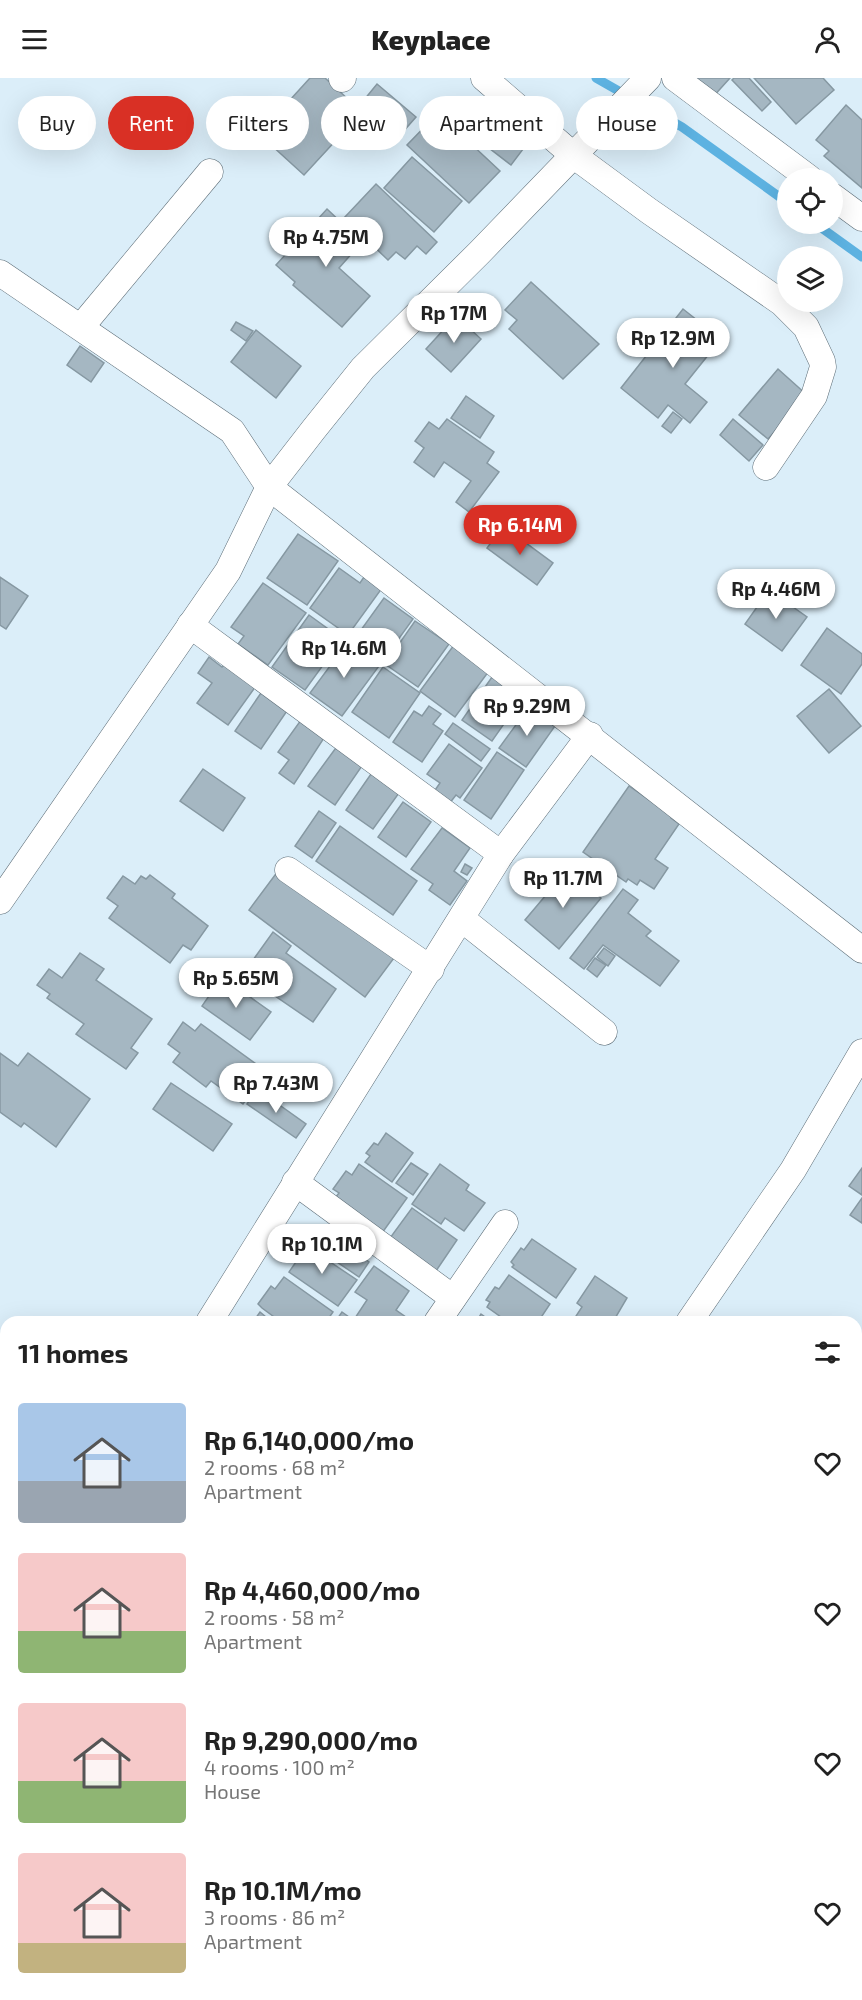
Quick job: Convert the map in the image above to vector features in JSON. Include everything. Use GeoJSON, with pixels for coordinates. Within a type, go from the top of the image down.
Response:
{"type":"FeatureCollection","features":[{"type":"Feature","properties":{"kind":"street"},"geometry":{"type":"LineString","coordinates":[[484,78],[573,155],[782,303],[806,327],[823,367],[814,396],[766,466]]}},
{"type":"Feature","properties":{"kind":"street"},"geometry":{"type":"LineString","coordinates":[[0,901],[228,571],[269,487],[363,368],[648,78]]}},
{"type":"Feature","properties":{"kind":"street"},"geometry":{"type":"LineString","coordinates":[[675,78],[796,168]]}},
{"type":"Feature","properties":{"kind":"street"},"geometry":{"type":"LineString","coordinates":[[81,327],[210,172]]}},
{"type":"Feature","properties":{"kind":"street"},"geometry":{"type":"LineString","coordinates":[[843,204],[862,218]]}},
{"type":"Feature","properties":{"kind":"street"},"geometry":{"type":"LineString","coordinates":[[0,273],[232,431],[269,487],[590,735],[654,789],[862,950]]}},
{"type":"Feature","properties":{"kind":"street"},"geometry":{"type":"LineString","coordinates":[[190,625],[501,854]]}},
{"type":"Feature","properties":{"kind":"street"},"geometry":{"type":"LineString","coordinates":[[213,1316],[501,854],[590,735]]}},
{"type":"Feature","properties":{"kind":"street"},"geometry":{"type":"LineString","coordinates":[[288,870],[431,969]]}},
{"type":"Feature","properties":{"kind":"street"},"geometry":{"type":"LineString","coordinates":[[462,918],[604,1032]]}},
{"type":"Feature","properties":{"kind":"street"},"geometry":{"type":"LineString","coordinates":[[693,1316],[793,1170],[862,1052]]}},
{"type":"Feature","properties":{"kind":"street"},"geometry":{"type":"LineString","coordinates":[[295,1182],[453,1298]]}},
{"type":"Feature","properties":{"kind":"street"},"geometry":{"type":"LineString","coordinates":[[441,1316],[505,1223]]}},
{"type":"Feature","properties":{"kind":"building"},"geometry":{"type":"Polygon","coordinates":[[[310,78],[325,78],[345,96],[321,96],[321,150],[327,150],[304,175],[277,150],[309,150],[309,96],[294,96],[310,78]]]}},
{"type":"Feature","properties":{"kind":"building"},"geometry":{"type":"Polygon","coordinates":[[[690,78],[730,78],[712,98],[690,78]]]}},
{"type":"Feature","properties":{"kind":"building"},"geometry":{"type":"Polygon","coordinates":[[[749,78],[771,102],[762,111],[732,80],[749,78]]]}},
{"type":"Feature","properties":{"kind":"building"},"geometry":{"type":"Polygon","coordinates":[[[754,78],[823,78],[834,90],[796,124],[754,78]]]}},
{"type":"Feature","properties":{"kind":"building"},"geometry":{"type":"Polygon","coordinates":[[[377,84],[391,96],[367,96],[377,84]]]}},
{"type":"Feature","properties":{"kind":"building"},"geometry":{"type":"Polygon","coordinates":[[[846,105],[862,120],[862,188],[843,172],[843,168],[838,168],[824,156],[829,151],[816,140],[846,105]]]}},
{"type":"Feature","properties":{"kind":"building"},"geometry":{"type":"Polygon","coordinates":[[[407,109],[416,117],[407,127],[407,109]]]}},
{"type":"Feature","properties":{"kind":"building"},"geometry":{"type":"Polygon","coordinates":[[[419,133],[419,150],[478,150],[500,171],[469,203],[407,145],[419,133]]]}},
{"type":"Feature","properties":{"kind":"building"},"geometry":{"type":"Polygon","coordinates":[[[492,150],[522,150],[511,165],[492,150]]]}},
{"type":"Feature","properties":{"kind":"building"},"geometry":{"type":"Polygon","coordinates":[[[412,157],[462,201],[434,232],[384,188],[412,157]]]}},
{"type":"Feature","properties":{"kind":"building"},"geometry":{"type":"Polygon","coordinates":[[[376,184],[437,242],[426,254],[417,246],[405,259],[396,252],[388,260],[344,218],[376,184]]]}},
{"type":"Feature","properties":{"kind":"building"},"geometry":{"type":"Polygon","coordinates":[[[327,209],[362,242],[339,268],[370,296],[342,327],[293,285],[295,282],[276,265],[327,209]]]}},
{"type":"Feature","properties":{"kind":"building"},"geometry":{"type":"Polygon","coordinates":[[[531,282],[599,344],[563,379],[509,329],[517,320],[505,310],[531,282]]]}},
{"type":"Feature","properties":{"kind":"building"},"geometry":{"type":"Polygon","coordinates":[[[683,309],[721,339],[685,384],[707,402],[690,423],[668,405],[658,418],[621,388],[683,309]]]}},
{"type":"Feature","properties":{"kind":"building"},"geometry":{"type":"Polygon","coordinates":[[[456,316],[481,339],[451,372],[426,349],[456,316]]]}},
{"type":"Feature","properties":{"kind":"building"},"geometry":{"type":"Polygon","coordinates":[[[236,322],[253,331],[246,341],[231,330],[236,322]]]}},
{"type":"Feature","properties":{"kind":"building"},"geometry":{"type":"Polygon","coordinates":[[[256,330],[301,366],[276,398],[231,362],[256,330]]]}},
{"type":"Feature","properties":{"kind":"building"},"geometry":{"type":"Polygon","coordinates":[[[80,346],[104,363],[91,382],[67,365],[80,346]]]}},
{"type":"Feature","properties":{"kind":"building"},"geometry":{"type":"Polygon","coordinates":[[[778,369],[807,395],[768,439],[739,415],[778,369]]]}},
{"type":"Feature","properties":{"kind":"building"},"geometry":{"type":"Polygon","coordinates":[[[466,396],[494,416],[480,438],[451,418],[466,396]]]}},
{"type":"Feature","properties":{"kind":"building"},"geometry":{"type":"Polygon","coordinates":[[[673,412],[682,419],[671,433],[662,426],[673,412]]]}},
{"type":"Feature","properties":{"kind":"building"},"geometry":{"type":"Polygon","coordinates":[[[447,419],[494,452],[487,463],[499,472],[469,512],[456,502],[471,481],[444,462],[434,477],[414,462],[424,448],[415,441],[429,422],[439,429],[447,419]]]}},
{"type":"Feature","properties":{"kind":"building"},"geometry":{"type":"Polygon","coordinates":[[[733,419],[763,445],[749,461],[720,435],[733,419]]]}},
{"type":"Feature","properties":{"kind":"building"},"geometry":{"type":"Polygon","coordinates":[[[503,526],[553,563],[537,585],[487,548],[503,526]]]}},
{"type":"Feature","properties":{"kind":"building"},"geometry":{"type":"Polygon","coordinates":[[[298,534],[338,561],[307,605],[267,578],[298,534]]]}},
{"type":"Feature","properties":{"kind":"building"},"geometry":{"type":"Polygon","coordinates":[[[339,568],[360,583],[368,571],[385,584],[348,635],[310,608],[339,568]]]}},
{"type":"Feature","properties":{"kind":"building"},"geometry":{"type":"Polygon","coordinates":[[[0,577],[28,596],[6,629],[0,625],[0,577]]]}},
{"type":"Feature","properties":{"kind":"building"},"geometry":{"type":"Polygon","coordinates":[[[263,583],[306,613],[268,665],[238,644],[244,636],[231,627],[263,583]]]}},
{"type":"Feature","properties":{"kind":"building"},"geometry":{"type":"Polygon","coordinates":[[[769,590],[807,617],[782,651],[745,624],[769,590]]]}},
{"type":"Feature","properties":{"kind":"building"},"geometry":{"type":"Polygon","coordinates":[[[384,598],[413,619],[382,662],[353,641],[384,598]]]}},
{"type":"Feature","properties":{"kind":"building"},"geometry":{"type":"Polygon","coordinates":[[[309,615],[342,639],[305,690],[272,667],[309,615]]]}},
{"type":"Feature","properties":{"kind":"building"},"geometry":{"type":"Polygon","coordinates":[[[415,621],[449,644],[418,687],[385,664],[415,621]]]}},
{"type":"Feature","properties":{"kind":"building"},"geometry":{"type":"Polygon","coordinates":[[[827,628],[862,654],[862,664],[841,694],[801,665],[827,628]]]}},
{"type":"Feature","properties":{"kind":"building"},"geometry":{"type":"Polygon","coordinates":[[[347,643],[379,666],[342,716],[310,693],[347,643]]]}},
{"type":"Feature","properties":{"kind":"building"},"geometry":{"type":"Polygon","coordinates":[[[454,645],[489,671],[455,717],[420,691],[454,645]]]}},
{"type":"Feature","properties":{"kind":"building"},"geometry":{"type":"Polygon","coordinates":[[[209,657],[222,667],[225,664],[256,686],[228,725],[197,703],[212,683],[198,673],[209,657]]]}},
{"type":"Feature","properties":{"kind":"building"},"geometry":{"type":"Polygon","coordinates":[[[383,667],[420,693],[389,738],[352,712],[383,667]]]}},
{"type":"Feature","properties":{"kind":"building"},"geometry":{"type":"Polygon","coordinates":[[[492,677],[522,698],[492,741],[462,720],[492,677]]]}},
{"type":"Feature","properties":{"kind":"building"},"geometry":{"type":"Polygon","coordinates":[[[829,689],[861,726],[829,753],[797,716],[829,689]]]}},
{"type":"Feature","properties":{"kind":"building"},"geometry":{"type":"Polygon","coordinates":[[[263,690],[289,708],[261,749],[235,731],[263,690]]]}},
{"type":"Feature","properties":{"kind":"building"},"geometry":{"type":"Polygon","coordinates":[[[429,706],[441,714],[433,724],[443,731],[422,762],[393,742],[414,711],[422,716],[429,706]]]}},
{"type":"Feature","properties":{"kind":"building"},"geometry":{"type":"Polygon","coordinates":[[[529,707],[555,726],[526,767],[499,748],[529,707]]]}},
{"type":"Feature","properties":{"kind":"building"},"geometry":{"type":"Polygon","coordinates":[[[301,720],[324,738],[294,784],[279,773],[289,760],[278,752],[301,720]]]}},
{"type":"Feature","properties":{"kind":"building"},"geometry":{"type":"Polygon","coordinates":[[[453,723],[490,749],[481,761],[445,734],[453,723]]]}},
{"type":"Feature","properties":{"kind":"building"},"geometry":{"type":"Polygon","coordinates":[[[449,744],[482,768],[460,798],[456,795],[449,804],[433,793],[440,783],[427,774],[449,744]]]}},
{"type":"Feature","properties":{"kind":"building"},"geometry":{"type":"Polygon","coordinates":[[[338,745],[364,763],[335,805],[308,786],[338,745]]]}},
{"type":"Feature","properties":{"kind":"building"},"geometry":{"type":"Polygon","coordinates":[[[497,752],[524,770],[491,819],[464,800],[497,752]]]}},
{"type":"Feature","properties":{"kind":"building"},"geometry":{"type":"Polygon","coordinates":[[[203,769],[245,798],[223,831],[180,801],[203,769]]]}},
{"type":"Feature","properties":{"kind":"building"},"geometry":{"type":"Polygon","coordinates":[[[371,774],[399,793],[373,829],[346,810],[371,774]]]}},
{"type":"Feature","properties":{"kind":"building"},"geometry":{"type":"Polygon","coordinates":[[[629,786],[672,816],[671,818],[679,824],[655,859],[668,868],[654,889],[640,880],[637,885],[628,879],[626,882],[583,852],[629,786]]]}},
{"type":"Feature","properties":{"kind":"building"},"geometry":{"type":"Polygon","coordinates":[[[403,802],[431,822],[406,857],[378,837],[403,802]]]}},
{"type":"Feature","properties":{"kind":"building"},"geometry":{"type":"Polygon","coordinates":[[[319,811],[336,823],[312,858],[295,846],[319,811]]]}},
{"type":"Feature","properties":{"kind":"building"},"geometry":{"type":"Polygon","coordinates":[[[340,826],[417,881],[393,915],[316,861],[340,826]]]}},
{"type":"Feature","properties":{"kind":"building"},"geometry":{"type":"Polygon","coordinates":[[[442,828],[470,848],[454,871],[467,881],[450,905],[429,890],[433,884],[411,869],[442,828]]]}},
{"type":"Feature","properties":{"kind":"building"},"geometry":{"type":"Polygon","coordinates":[[[465,864],[472,868],[467,875],[461,872],[465,864]]]}},
{"type":"Feature","properties":{"kind":"building"},"geometry":{"type":"Polygon","coordinates":[[[567,870],[601,898],[559,949],[525,920],[567,870]]]}},
{"type":"Feature","properties":{"kind":"building"},"geometry":{"type":"Polygon","coordinates":[[[278,871],[394,958],[365,997],[249,910],[278,871]]]}},
{"type":"Feature","properties":{"kind":"building"},"geometry":{"type":"Polygon","coordinates":[[[150,875],[175,894],[172,898],[208,926],[191,950],[183,945],[170,963],[109,918],[118,906],[107,898],[123,876],[135,884],[141,876],[146,879],[150,875]]]}},
{"type":"Feature","properties":{"kind":"building"},"geometry":{"type":"Polygon","coordinates":[[[623,889],[638,900],[628,913],[651,931],[646,936],[679,961],[660,986],[603,945],[584,969],[570,958],[623,889]]]}},
{"type":"Feature","properties":{"kind":"building"},"geometry":{"type":"Polygon","coordinates":[[[273,932],[291,946],[286,953],[336,989],[313,1022],[243,974],[273,932]]]}},
{"type":"Feature","properties":{"kind":"building"},"geometry":{"type":"Polygon","coordinates":[[[604,948],[615,956],[608,966],[597,957],[604,948]]]}},
{"type":"Feature","properties":{"kind":"building"},"geometry":{"type":"Polygon","coordinates":[[[80,953],[104,969],[96,980],[152,1019],[131,1048],[138,1053],[126,1069],[76,1034],[84,1024],[47,998],[50,994],[37,985],[49,969],[62,978],[80,953]]]}},
{"type":"Feature","properties":{"kind":"building"},"geometry":{"type":"Polygon","coordinates":[[[595,958],[606,965],[597,977],[587,969],[595,958]]]}},
{"type":"Feature","properties":{"kind":"building"},"geometry":{"type":"Polygon","coordinates":[[[222,977],[271,1012],[250,1040],[202,1006],[222,977]]]}},
{"type":"Feature","properties":{"kind":"building"},"geometry":{"type":"Polygon","coordinates":[[[183,1022],[195,1031],[201,1024],[256,1064],[248,1075],[258,1083],[243,1104],[211,1081],[206,1087],[173,1062],[180,1053],[168,1044],[183,1022]]]}},
{"type":"Feature","properties":{"kind":"building"},"geometry":{"type":"Polygon","coordinates":[[[0,1053],[18,1066],[28,1053],[90,1099],[56,1147],[24,1123],[21,1127],[0,1112],[0,1053]]]}},
{"type":"Feature","properties":{"kind":"building"},"geometry":{"type":"Polygon","coordinates":[[[171,1083],[232,1124],[213,1151],[153,1109],[171,1083]]]}},
{"type":"Feature","properties":{"kind":"building"},"geometry":{"type":"Polygon","coordinates":[[[257,1089],[306,1124],[296,1138],[247,1104],[257,1089]]]}},
{"type":"Feature","properties":{"kind":"building"},"geometry":{"type":"Polygon","coordinates":[[[386,1133],[413,1153],[392,1182],[365,1162],[370,1156],[366,1153],[374,1143],[378,1145],[386,1133]]]}},
{"type":"Feature","properties":{"kind":"building"},"geometry":{"type":"Polygon","coordinates":[[[411,1163],[428,1174],[413,1195],[396,1183],[411,1163]]]}},
{"type":"Feature","properties":{"kind":"building"},"geometry":{"type":"Polygon","coordinates":[[[359,1164],[407,1198],[377,1240],[335,1198],[339,1193],[333,1189],[346,1171],[352,1175],[359,1164]]]}},
{"type":"Feature","properties":{"kind":"building"},"geometry":{"type":"Polygon","coordinates":[[[440,1164],[469,1185],[466,1190],[485,1203],[464,1231],[445,1218],[441,1224],[412,1204],[440,1164]]]}},
{"type":"Feature","properties":{"kind":"building"},"geometry":{"type":"Polygon","coordinates":[[[862,1168],[862,1195],[849,1186],[862,1168]]]}},
{"type":"Feature","properties":{"kind":"building"},"geometry":{"type":"Polygon","coordinates":[[[862,1198],[862,1223],[850,1215],[862,1198]]]}},
{"type":"Feature","properties":{"kind":"building"},"geometry":{"type":"Polygon","coordinates":[[[412,1208],[457,1240],[436,1271],[390,1238],[412,1208]]]}},
{"type":"Feature","properties":{"kind":"building"},"geometry":{"type":"Polygon","coordinates":[[[532,1239],[576,1269],[556,1298],[512,1267],[514,1265],[511,1262],[521,1248],[524,1250],[532,1239]]]}},
{"type":"Feature","properties":{"kind":"building"},"geometry":{"type":"Polygon","coordinates":[[[302,1243],[357,1280],[338,1306],[289,1272],[296,1262],[291,1259],[302,1243]]]}},
{"type":"Feature","properties":{"kind":"building"},"geometry":{"type":"Polygon","coordinates":[[[348,1247],[369,1262],[359,1277],[337,1262],[348,1247]]]}},
{"type":"Feature","properties":{"kind":"building"},"geometry":{"type":"Polygon","coordinates":[[[374,1266],[409,1291],[396,1310],[404,1316],[356,1316],[367,1300],[355,1292],[374,1266]]]}},
{"type":"Feature","properties":{"kind":"building"},"geometry":{"type":"Polygon","coordinates":[[[509,1275],[550,1304],[542,1316],[500,1316],[487,1307],[490,1302],[486,1300],[495,1287],[499,1289],[509,1275]]]}},
{"type":"Feature","properties":{"kind":"building"},"geometry":{"type":"Polygon","coordinates":[[[595,1276],[627,1298],[616,1316],[576,1316],[582,1307],[577,1303],[595,1276]]]}},
{"type":"Feature","properties":{"kind":"building"},"geometry":{"type":"Polygon","coordinates":[[[284,1277],[333,1312],[330,1316],[273,1316],[258,1304],[271,1286],[275,1289],[284,1277]]]}},
{"type":"Feature","properties":{"kind":"waterway"},"geometry":{"type":"LineString","coordinates":[[596,78],[682,127],[777,195]]}},
{"type":"Feature","properties":{"kind":"waterway"},"geometry":{"type":"LineString","coordinates":[[830,234],[862,257]]}}]}
